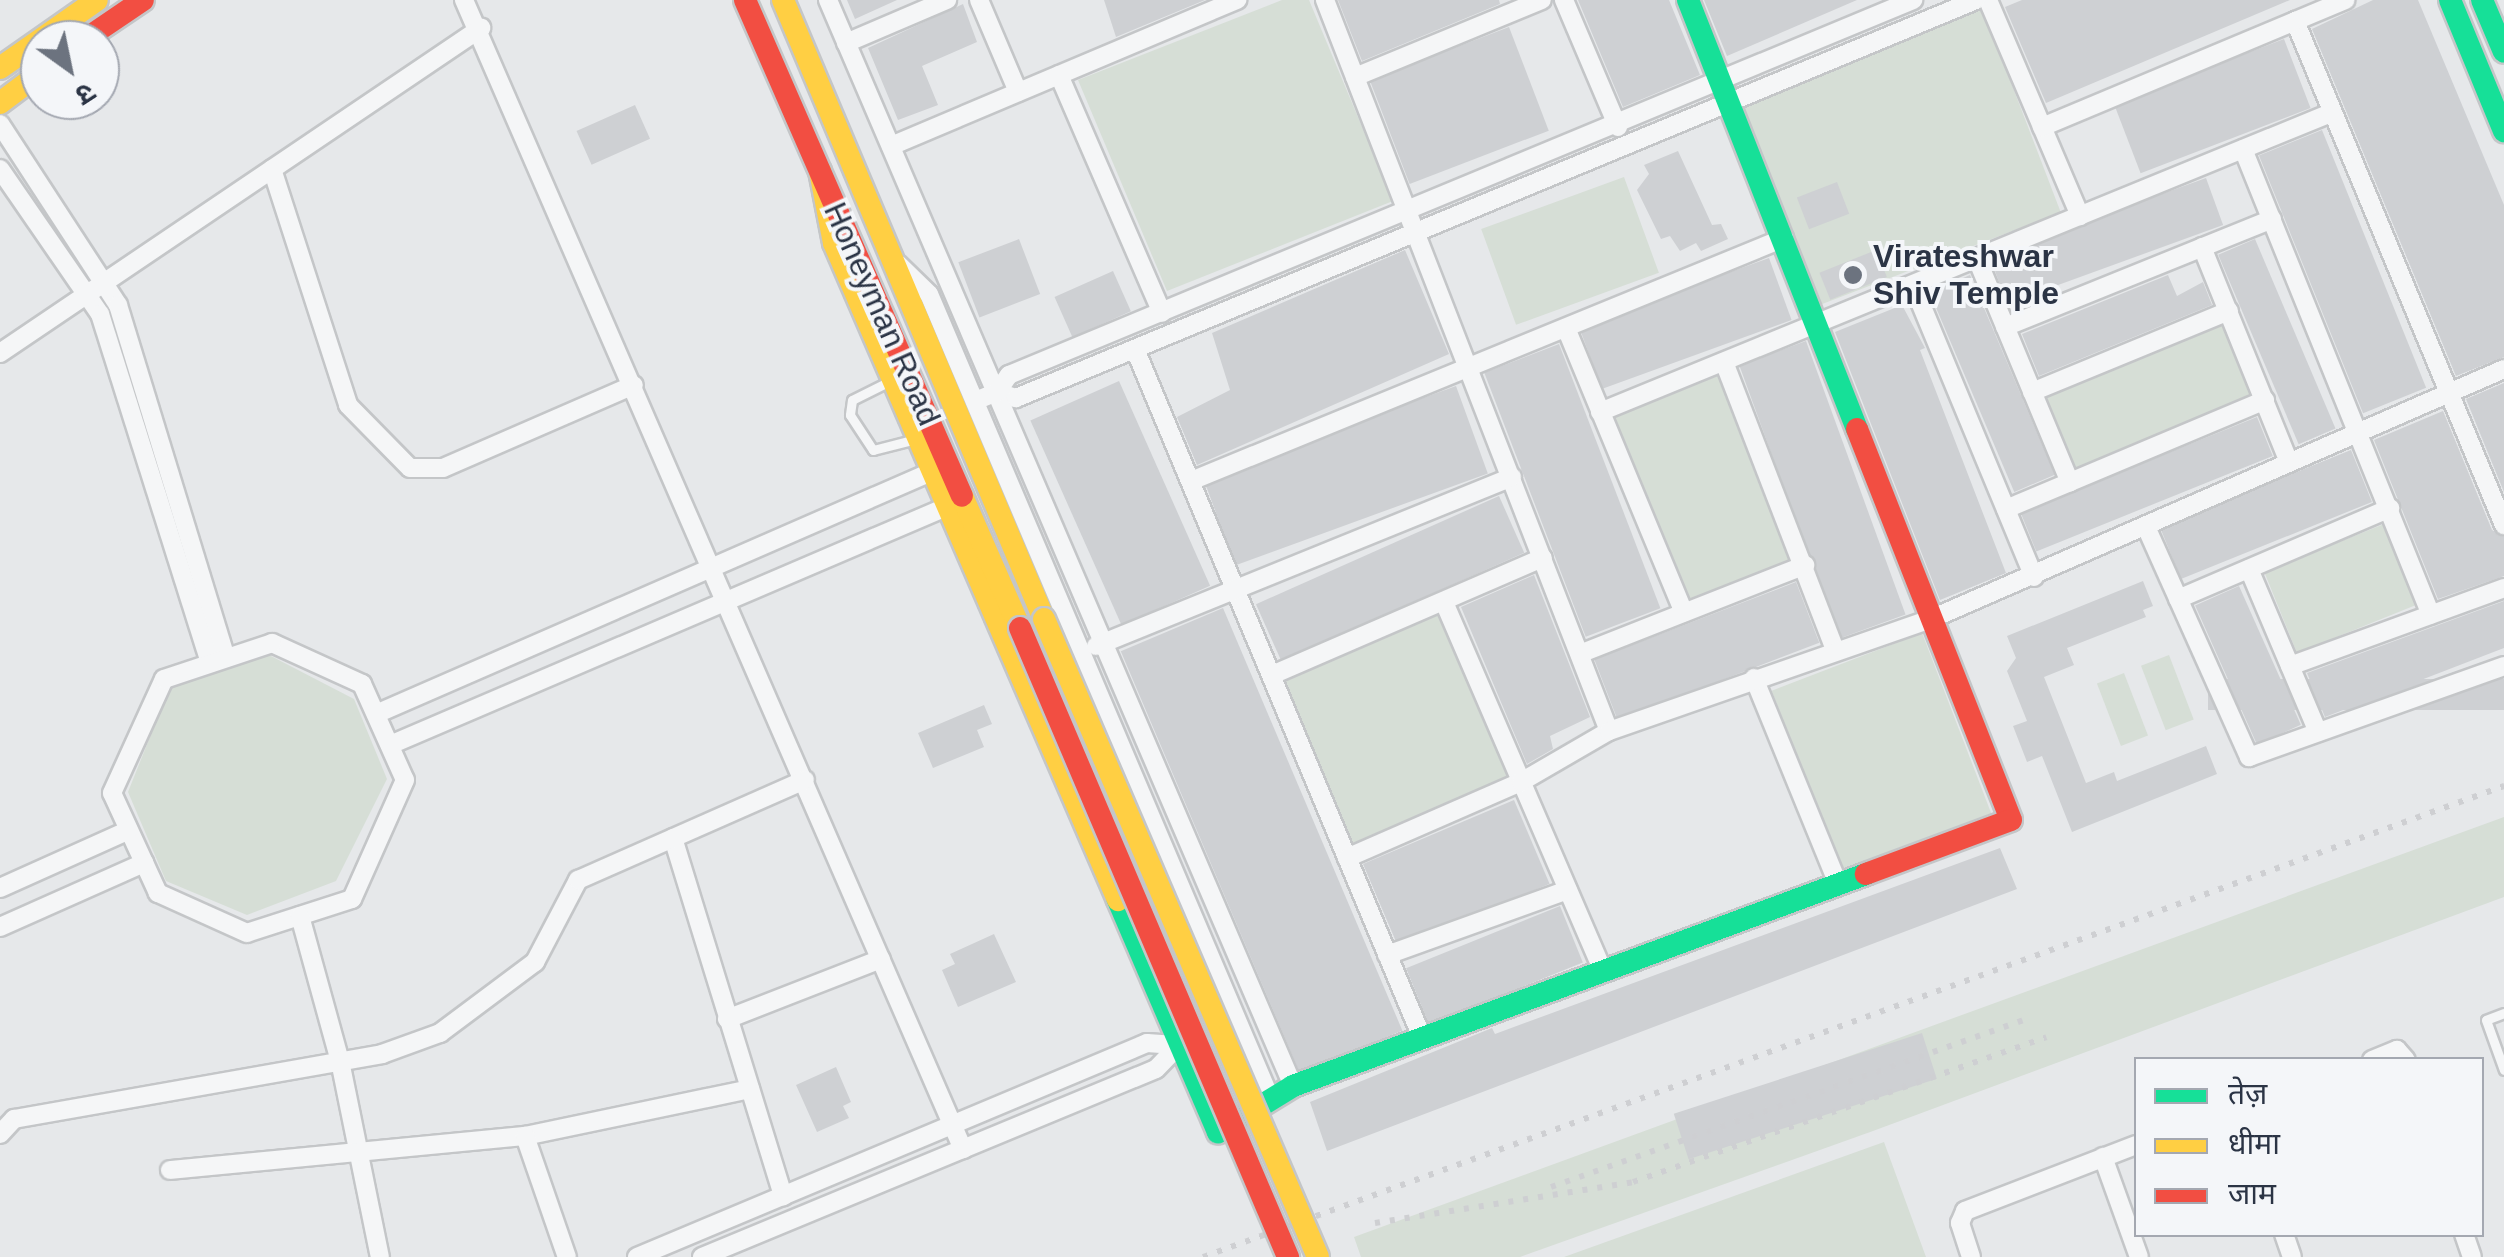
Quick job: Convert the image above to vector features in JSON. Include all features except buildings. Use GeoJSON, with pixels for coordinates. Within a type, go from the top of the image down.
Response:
{"type":"FeatureCollection","features":[{"type":"Feature","properties":{"kind":"street"},"geometry":{"type":"LineString","coordinates":[[113,20],[143,0]]}},
{"type":"Feature","properties":{"kind":"street"},"geometry":{"type":"LineString","coordinates":[[464,0],[481,28],[963,1149]]}},
{"type":"Feature","properties":{"kind":"street","name":"Honeyman Road"},"geometry":{"type":"LineString","coordinates":[[745,0],[1020,628],[1288,1257]]}},
{"type":"Feature","properties":{"kind":"street"},"geometry":{"type":"LineString","coordinates":[[783,0],[1318,1257]]}},
{"type":"Feature","properties":{"kind":"street"},"geometry":{"type":"LineString","coordinates":[[828,0],[1293,1086]]}},
{"type":"Feature","properties":{"kind":"street"},"geometry":{"type":"LineString","coordinates":[[846,43],[947,0]]}},
{"type":"Feature","properties":{"kind":"street"},"geometry":{"type":"LineString","coordinates":[[978,0],[1018,92]]}},
{"type":"Feature","properties":{"kind":"street"},"geometry":{"type":"LineString","coordinates":[[891,146],[1237,0]]}},
{"type":"Feature","properties":{"kind":"street"},"geometry":{"type":"LineString","coordinates":[[1325,0],[1582,653],[1609,731]]}},
{"type":"Feature","properties":{"kind":"street"},"geometry":{"type":"LineString","coordinates":[[1355,76],[1542,0]]}},
{"type":"Feature","properties":{"kind":"street"},"geometry":{"type":"LineString","coordinates":[[1564,0],[1618,127]]}},
{"type":"Feature","properties":{"kind":"street"},"geometry":{"type":"LineString","coordinates":[[820,171],[834,243],[1218,1132],[1293,1086],[1423,1040],[1600,967],[1836,879],[2011,820],[1733,102],[1688,0]]}},
{"type":"Feature","properties":{"kind":"street"},"geometry":{"type":"LineString","coordinates":[[975,402],[998,392],[1009,375],[1618,127],[1914,0]]}},
{"type":"Feature","properties":{"kind":"street"},"geometry":{"type":"LineString","coordinates":[[998,392],[1016,398],[1976,0]]}},
{"type":"Feature","properties":{"kind":"street"},"geometry":{"type":"LineString","coordinates":[[1988,0],[2080,216]]}},
{"type":"Feature","properties":{"kind":"street"},"geometry":{"type":"LineString","coordinates":[[2042,127],[2344,0]]}},
{"type":"Feature","properties":{"kind":"street"},"geometry":{"type":"LineString","coordinates":[[2450,0],[2504,131]]}},
{"type":"Feature","properties":{"kind":"street"},"geometry":{"type":"LineString","coordinates":[[2482,0],[2504,52]]}},
{"type":"Feature","properties":{"kind":"street"},"geometry":{"type":"LineString","coordinates":[[0,68],[91,2]]}},
{"type":"Feature","properties":{"kind":"street"},"geometry":{"type":"LineString","coordinates":[[2295,21],[2504,525]]}},
{"type":"Feature","properties":{"kind":"street"},"geometry":{"type":"LineString","coordinates":[[0,354],[481,28]]}},
{"type":"Feature","properties":{"kind":"street"},"geometry":{"type":"LineString","coordinates":[[1820,39],[1864,47]]}},
{"type":"Feature","properties":{"kind":"street"},"geometry":{"type":"LineString","coordinates":[[1059,75],[1162,313]]}},
{"type":"Feature","properties":{"kind":"street"},"geometry":{"type":"LineString","coordinates":[[1600,412],[2332,113]]}},
{"type":"Feature","properties":{"kind":"street"},"geometry":{"type":"LineString","coordinates":[[0,124],[118,304],[218,661]]}},
{"type":"Feature","properties":{"kind":"street"},"geometry":{"type":"LineString","coordinates":[[2243,149],[2431,615]]}},
{"type":"Feature","properties":{"kind":"street"},"geometry":{"type":"LineString","coordinates":[[0,169],[100,314],[218,661]]}},
{"type":"Feature","properties":{"kind":"street"},"geometry":{"type":"LineString","coordinates":[[272,170],[348,405],[410,468],[443,468],[634,385]]}},
{"type":"Feature","properties":{"kind":"street"},"geometry":{"type":"LineString","coordinates":[[2006,328],[2272,219]]}},
{"type":"Feature","properties":{"kind":"street"},"geometry":{"type":"LineString","coordinates":[[1191,482],[1784,238]]}},
{"type":"Feature","properties":{"kind":"street"},"geometry":{"type":"LineString","coordinates":[[2202,247],[2289,462]]}},
{"type":"Feature","properties":{"kind":"street"},"geometry":{"type":"LineString","coordinates":[[890,257],[929,294],[1272,1100]]}},
{"type":"Feature","properties":{"kind":"street"},"geometry":{"type":"LineString","coordinates":[[1977,259],[2070,482]]}},
{"type":"Feature","properties":{"kind":"street"},"geometry":{"type":"LineString","coordinates":[[929,294],[940,260]]}},
{"type":"Feature","properties":{"kind":"street"},"geometry":{"type":"LineString","coordinates":[[1913,285],[2034,576]]}},
{"type":"Feature","properties":{"kind":"street"},"geometry":{"type":"LineString","coordinates":[[2032,392],[2229,312]]}},
{"type":"Feature","properties":{"kind":"street"},"geometry":{"type":"LineString","coordinates":[[1566,328],[1684,613]]}},
{"type":"Feature","properties":{"kind":"street"},"geometry":{"type":"LineString","coordinates":[[1136,349],[1423,1040]]}},
{"type":"Feature","properties":{"kind":"street"},"geometry":{"type":"LineString","coordinates":[[1724,362],[1834,647]]}},
{"type":"Feature","properties":{"kind":"street"},"geometry":{"type":"LineString","coordinates":[[1347,858],[1520,782],[1609,731],[1834,647],[1931,620],[2147,529],[2289,462],[2504,369]]}},
{"type":"Feature","properties":{"kind":"street"},"geometry":{"type":"LineString","coordinates":[[2006,509],[2265,400]]}},
{"type":"Feature","properties":{"kind":"street"},"geometry":{"type":"LineString","coordinates":[[376,714],[930,472]]}},
{"type":"Feature","properties":{"kind":"street"},"geometry":{"type":"LineString","coordinates":[[1082,654],[1512,478]]}},
{"type":"Feature","properties":{"kind":"street"},"geometry":{"type":"LineString","coordinates":[[390,745],[946,508]]}},
{"type":"Feature","properties":{"kind":"street"},"geometry":{"type":"LineString","coordinates":[[2178,599],[2390,508]]}},
{"type":"Feature","properties":{"kind":"street"},"geometry":{"type":"LineString","coordinates":[[2147,529],[2249,757],[2504,666]]}},
{"type":"Feature","properties":{"kind":"street"},"geometry":{"type":"LineString","coordinates":[[1272,676],[1544,558]]}},
{"type":"Feature","properties":{"kind":"street"},"geometry":{"type":"LineString","coordinates":[[1582,653],[1805,565]]}},
{"type":"Feature","properties":{"kind":"street"},"geometry":{"type":"LineString","coordinates":[[2250,569],[2318,732]]}},
{"type":"Feature","properties":{"kind":"street"},"geometry":{"type":"LineString","coordinates":[[2290,666],[2504,588]]}},
{"type":"Feature","properties":{"kind":"street"},"geometry":{"type":"LineString","coordinates":[[1444,602],[1600,967]]}},
{"type":"Feature","properties":{"kind":"street"},"geometry":{"type":"LineString","coordinates":[[272,643],[362,684],[406,780],[352,898],[248,933],[158,893],[112,793],[164,678],[218,661],[272,643]]}},
{"type":"Feature","properties":{"kind":"street"},"geometry":{"type":"LineString","coordinates":[[1754,678],[1836,879]]}},
{"type":"Feature","properties":{"kind":"street"},"geometry":{"type":"LineString","coordinates":[[0,1134],[14,1119],[340,1061],[440,1033],[502,993],[535,962],[578,880],[805,780]]}},
{"type":"Feature","properties":{"kind":"street"},"geometry":{"type":"LineString","coordinates":[[0,888],[129,830]]}},
{"type":"Feature","properties":{"kind":"street"},"geometry":{"type":"LineString","coordinates":[[673,838],[783,1196]]}},
{"type":"Feature","properties":{"kind":"street"},"geometry":{"type":"LineString","coordinates":[[0,927],[144,862]]}},
{"type":"Feature","properties":{"kind":"street"},"geometry":{"type":"LineString","coordinates":[[1388,955],[1568,890]]}},
{"type":"Feature","properties":{"kind":"street"},"geometry":{"type":"LineString","coordinates":[[300,916],[340,1061],[380,1257]]}},
{"type":"Feature","properties":{"kind":"street"},"geometry":{"type":"LineString","coordinates":[[727,1019],[881,959]]}},
{"type":"Feature","properties":{"kind":"street"},"geometry":{"type":"LineString","coordinates":[[637,1257],[1147,1043],[1179,1045]]}},
{"type":"Feature","properties":{"kind":"street"},"geometry":{"type":"LineString","coordinates":[[702,1257],[1156,1068],[1179,1045]]}},
{"type":"Feature","properties":{"kind":"street"},"geometry":{"type":"LineString","coordinates":[[2380,1057],[2397,1050],[2403,1057]]}},
{"type":"Feature","properties":{"kind":"street"},"geometry":{"type":"LineString","coordinates":[[170,1170],[525,1136],[750,1090]]}},
{"type":"Feature","properties":{"kind":"street"},"geometry":{"type":"LineString","coordinates":[[525,1136],[567,1257]]}},
{"type":"Feature","properties":{"kind":"street"},"geometry":{"type":"LineString","coordinates":[[1971,1257],[1960,1223],[1965,1211],[2134,1146]]}},
{"type":"Feature","properties":{"kind":"street"},"geometry":{"type":"LineString","coordinates":[[2103,1156],[2134,1231]]}},
{"type":"Feature","properties":{"kind":"lane"},"geometry":{"type":"LineString","coordinates":[[892,380],[852,400],[850,415],[873,450],[916,439]]}},
{"type":"Feature","properties":{"kind":"lane"},"geometry":{"type":"LineString","coordinates":[[2504,1012],[2486,1020],[2504,1070]]}},
{"type":"Feature","properties":{"kind":"shaded area"},"geometry":{"type":"Polygon","coordinates":[[[1282,0],[1309,0],[1393,201],[1167,291],[1078,80],[1282,0]]]}},
{"type":"Feature","properties":{"kind":"shaded area"},"geometry":{"type":"Polygon","coordinates":[[[1982,7],[2061,212],[1819,305],[1740,100],[1982,7]]]}},
{"type":"Feature","properties":{"kind":"shaded area"},"geometry":{"type":"Polygon","coordinates":[[[1624,177],[1659,273],[1516,325],[1481,229],[1624,177]]]}},
{"type":"Feature","properties":{"kind":"shaded area"},"geometry":{"type":"Polygon","coordinates":[[[2224,318],[2259,397],[2075,480],[2039,400],[2224,318]]]}},
{"type":"Feature","properties":{"kind":"shaded area"},"geometry":{"type":"Polygon","coordinates":[[[1719,371],[1795,560],[1685,605],[1609,416],[1719,371]]]}},
{"type":"Feature","properties":{"kind":"shaded area"},"geometry":{"type":"Polygon","coordinates":[[[2384,524],[2417,605],[2297,653],[2264,572],[2384,524]]]}},
{"type":"Feature","properties":{"kind":"shaded area"},"geometry":{"type":"Polygon","coordinates":[[[1443,610],[1512,780],[1347,846],[1278,677],[1443,610]]]}},
{"type":"Feature","properties":{"kind":"shaded area"},"geometry":{"type":"Polygon","coordinates":[[[1922,633],[1992,816],[1842,874],[1772,691],[1922,633]]]}},
{"type":"Feature","properties":{"kind":"shaded area"},"geometry":{"type":"Polygon","coordinates":[[[269,655],[354,699],[387,779],[336,881],[247,915],[166,881],[128,792],[170,687],[269,655]]]}},
{"type":"Feature","properties":{"kind":"shaded area"},"geometry":{"type":"Polygon","coordinates":[[[2169,655],[2194,719],[2166,730],[2141,666],[2169,655]]]}},
{"type":"Feature","properties":{"kind":"shaded area"},"geometry":{"type":"Polygon","coordinates":[[[2124,673],[2148,736],[2121,746],[2097,683],[2124,673]]]}},
{"type":"Feature","properties":{"kind":"shaded area"},"geometry":{"type":"Polygon","coordinates":[[[2504,817],[2504,897],[1520,1257],[1361,1257],[1354,1237],[2504,817]]]}},
{"type":"Feature","properties":{"kind":"shaded area"},"geometry":{"type":"Polygon","coordinates":[[[1884,1142],[1926,1257],[1564,1257],[1884,1142]]]}},
{"type":"Feature","properties":{"kind":"railway"},"geometry":{"type":"LineString","coordinates":[[1203,1257],[2504,786]]}},
{"type":"Feature","properties":{"kind":"railway"},"geometry":{"type":"LineString","coordinates":[[1551,1187],[2032,1017]]}},
{"type":"Feature","properties":{"kind":"railway"},"geometry":{"type":"LineString","coordinates":[[1375,1223],[1633,1182],[2046,1037]]}},
{"type":"Feature","properties":{"kind":"traffic: fast"},"geometry":{"type":"LineString","coordinates":[[1688,0],[1857,429]]}},
{"type":"Feature","properties":{"kind":"traffic: fast"},"geometry":{"type":"LineString","coordinates":[[2450,0],[2504,131]]}},
{"type":"Feature","properties":{"kind":"traffic: fast"},"geometry":{"type":"LineString","coordinates":[[2482,0],[2504,52]]}},
{"type":"Feature","properties":{"kind":"traffic: fast"},"geometry":{"type":"LineString","coordinates":[[1118,900],[1218,1132],[1293,1086],[1866,874]]}},
{"type":"Feature","properties":{"kind":"traffic: slow"},"geometry":{"type":"LineString","coordinates":[[0,68],[97,0]]}},
{"type":"Feature","properties":{"kind":"traffic: slow"},"geometry":{"type":"LineString","coordinates":[[783,0],[1044,619]]}},
{"type":"Feature","properties":{"kind":"traffic: slow"},"geometry":{"type":"LineString","coordinates":[[0,103],[20,88]]}},
{"type":"Feature","properties":{"kind":"traffic: slow"},"geometry":{"type":"LineString","coordinates":[[820,171],[834,243],[1118,900]]}},
{"type":"Feature","properties":{"kind":"traffic: slow"},"geometry":{"type":"LineString","coordinates":[[962,496],[1020,628]]}},
{"type":"Feature","properties":{"kind":"traffic: slow"},"geometry":{"type":"LineString","coordinates":[[1044,619],[1318,1257]]}},
{"type":"Feature","properties":{"kind":"traffic: jam"},"geometry":{"type":"LineString","coordinates":[[114,20],[143,0]]}},
{"type":"Feature","properties":{"kind":"traffic: jam"},"geometry":{"type":"LineString","coordinates":[[745,0],[962,496]]}},
{"type":"Feature","properties":{"kind":"traffic: jam"},"geometry":{"type":"LineString","coordinates":[[1857,429],[2011,820],[1866,874]]}},
{"type":"Feature","properties":{"kind":"traffic: jam"},"geometry":{"type":"LineString","coordinates":[[1020,628],[1288,1257]]}},
{"type":"Feature","properties":{"kind":"place","name":"Virateshwar Shiv Temple"},"geometry":{"type":"Point","coordinates":[1853,275]}}]}
